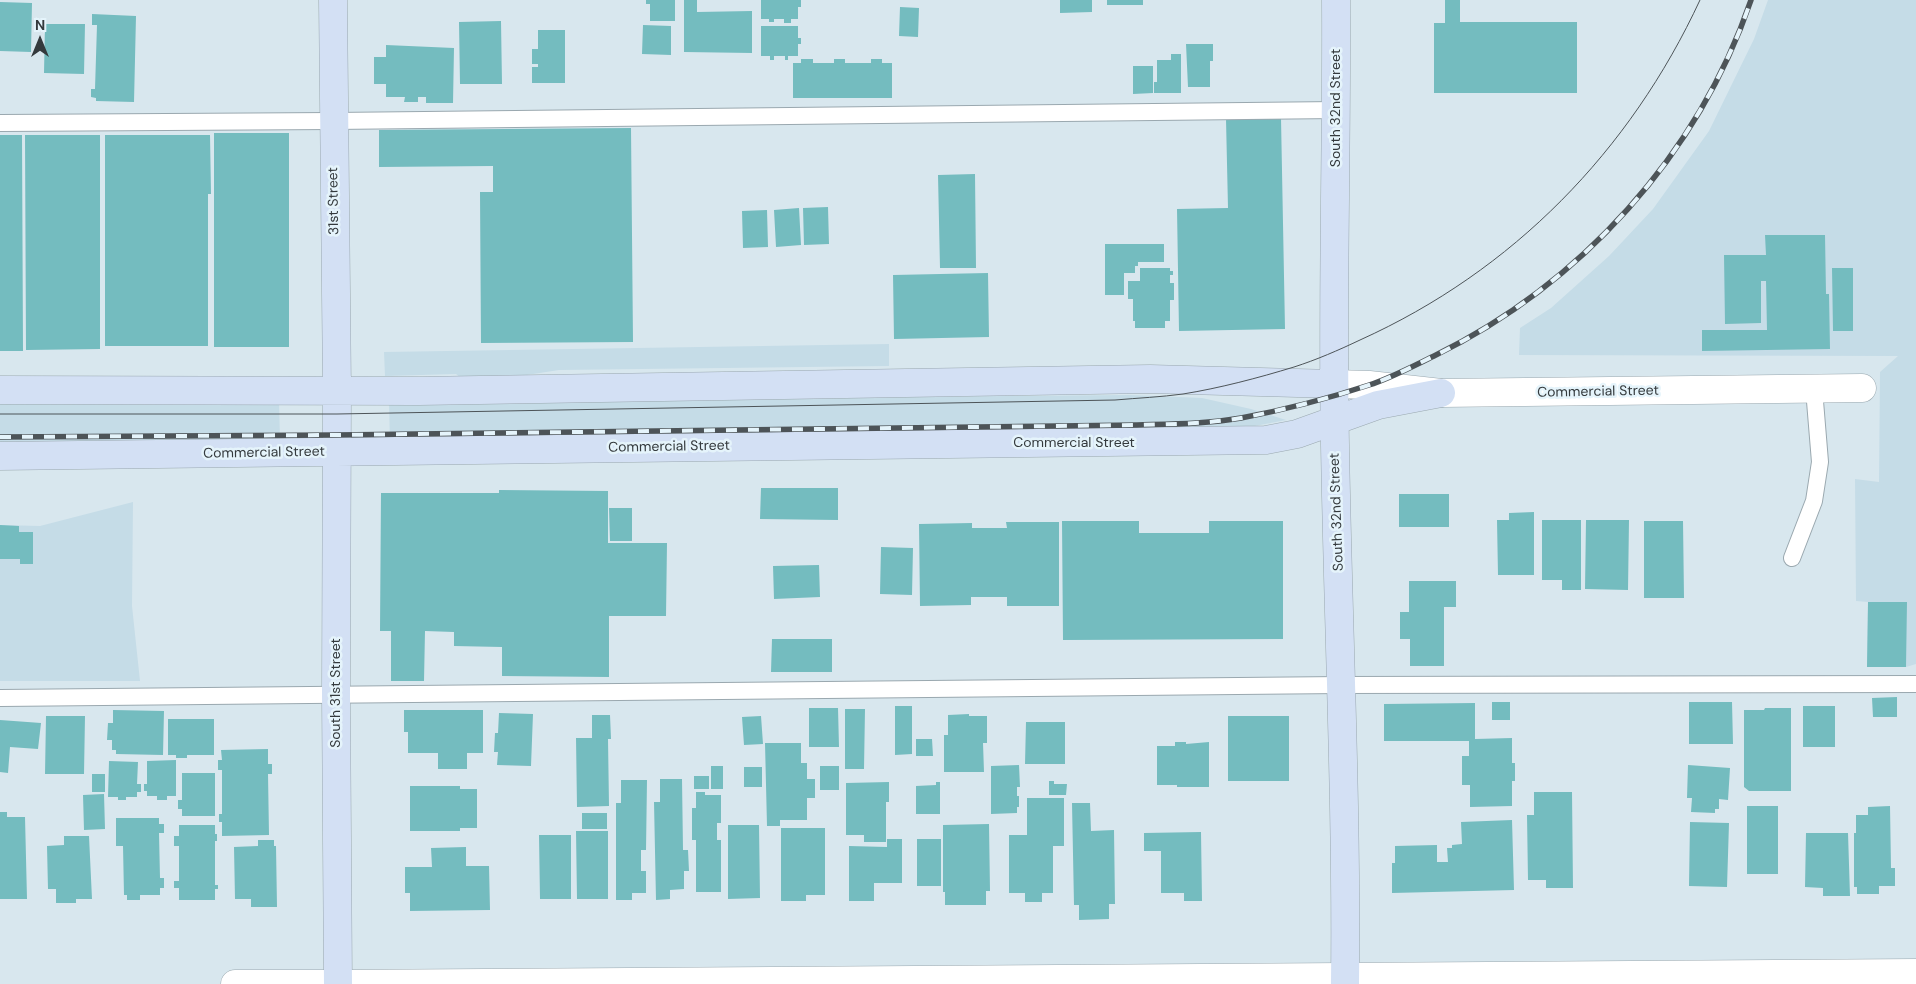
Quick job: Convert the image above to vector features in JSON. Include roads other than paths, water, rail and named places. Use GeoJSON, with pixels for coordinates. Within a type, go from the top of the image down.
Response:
{"type":"FeatureCollection","features":[{"type":"Feature","properties":{"kind":"main road","name":"31st Street"},"geometry":{"type":"LineString","coordinates":[[333,0],[337,396]]}},
{"type":"Feature","properties":{"kind":"main road","name":"South 32nd Street"},"geometry":{"type":"LineString","coordinates":[[1336,0],[1337,110],[1334,384],[1345,980]]}},
{"type":"Feature","properties":{"kind":"main road"},"geometry":{"type":"LineString","coordinates":[[0,390],[337,396],[428,391],[1150,379],[1334,384]]}},
{"type":"Feature","properties":{"kind":"main road","name":"Commercial Street"},"geometry":{"type":"LineString","coordinates":[[0,456],[1266,440],[1298,434],[1378,404],[1441,394]]}},
{"type":"Feature","properties":{"kind":"main road","name":"South 31st Street"},"geometry":{"type":"LineString","coordinates":[[337,396],[336,694],[340,984]]}},
{"type":"Feature","properties":{"kind":"street","name":"Commercial Street"},"geometry":{"type":"LineString","coordinates":[[1334,384],[1369,385],[1441,394],[1862,388]]}},
{"type":"Feature","properties":{"kind":"street"},"geometry":{"type":"LineString","coordinates":[[340,984],[1345,980],[1916,973]]}},
{"type":"Feature","properties":{"kind":"street"},"geometry":{"type":"LineString","coordinates":[[235,984],[332,984]]}},
{"type":"Feature","properties":{"kind":"lane"},"geometry":{"type":"LineString","coordinates":[[0,123],[1337,110]]}},
{"type":"Feature","properties":{"kind":"lane"},"geometry":{"type":"LineString","coordinates":[[1792,558],[1814,502],[1820,462],[1814,389]]}},
{"type":"Feature","properties":{"kind":"lane"},"geometry":{"type":"LineString","coordinates":[[0,698],[1341,685],[1916,684]]}},
{"type":"Feature","properties":{"kind":"tram line"},"geometry":{"type":"LineString","coordinates":[[0,414],[337,414],[1115,400],[1158,397],[1211,389],[1302,364],[1360,340],[1416,312],[1468,279],[1516,242],[1561,201],[1602,156],[1639,107],[1672,55],[1700,0]]}},
{"type":"Feature","properties":{"kind":"railway"},"geometry":{"type":"LineString","coordinates":[[0,437],[336,435],[1137,425],[1228,420],[1305,404],[1377,382],[1434,356],[1488,326],[1538,292],[1585,253],[1628,209],[1666,162],[1700,111],[1728,57],[1751,0]]}}]}
